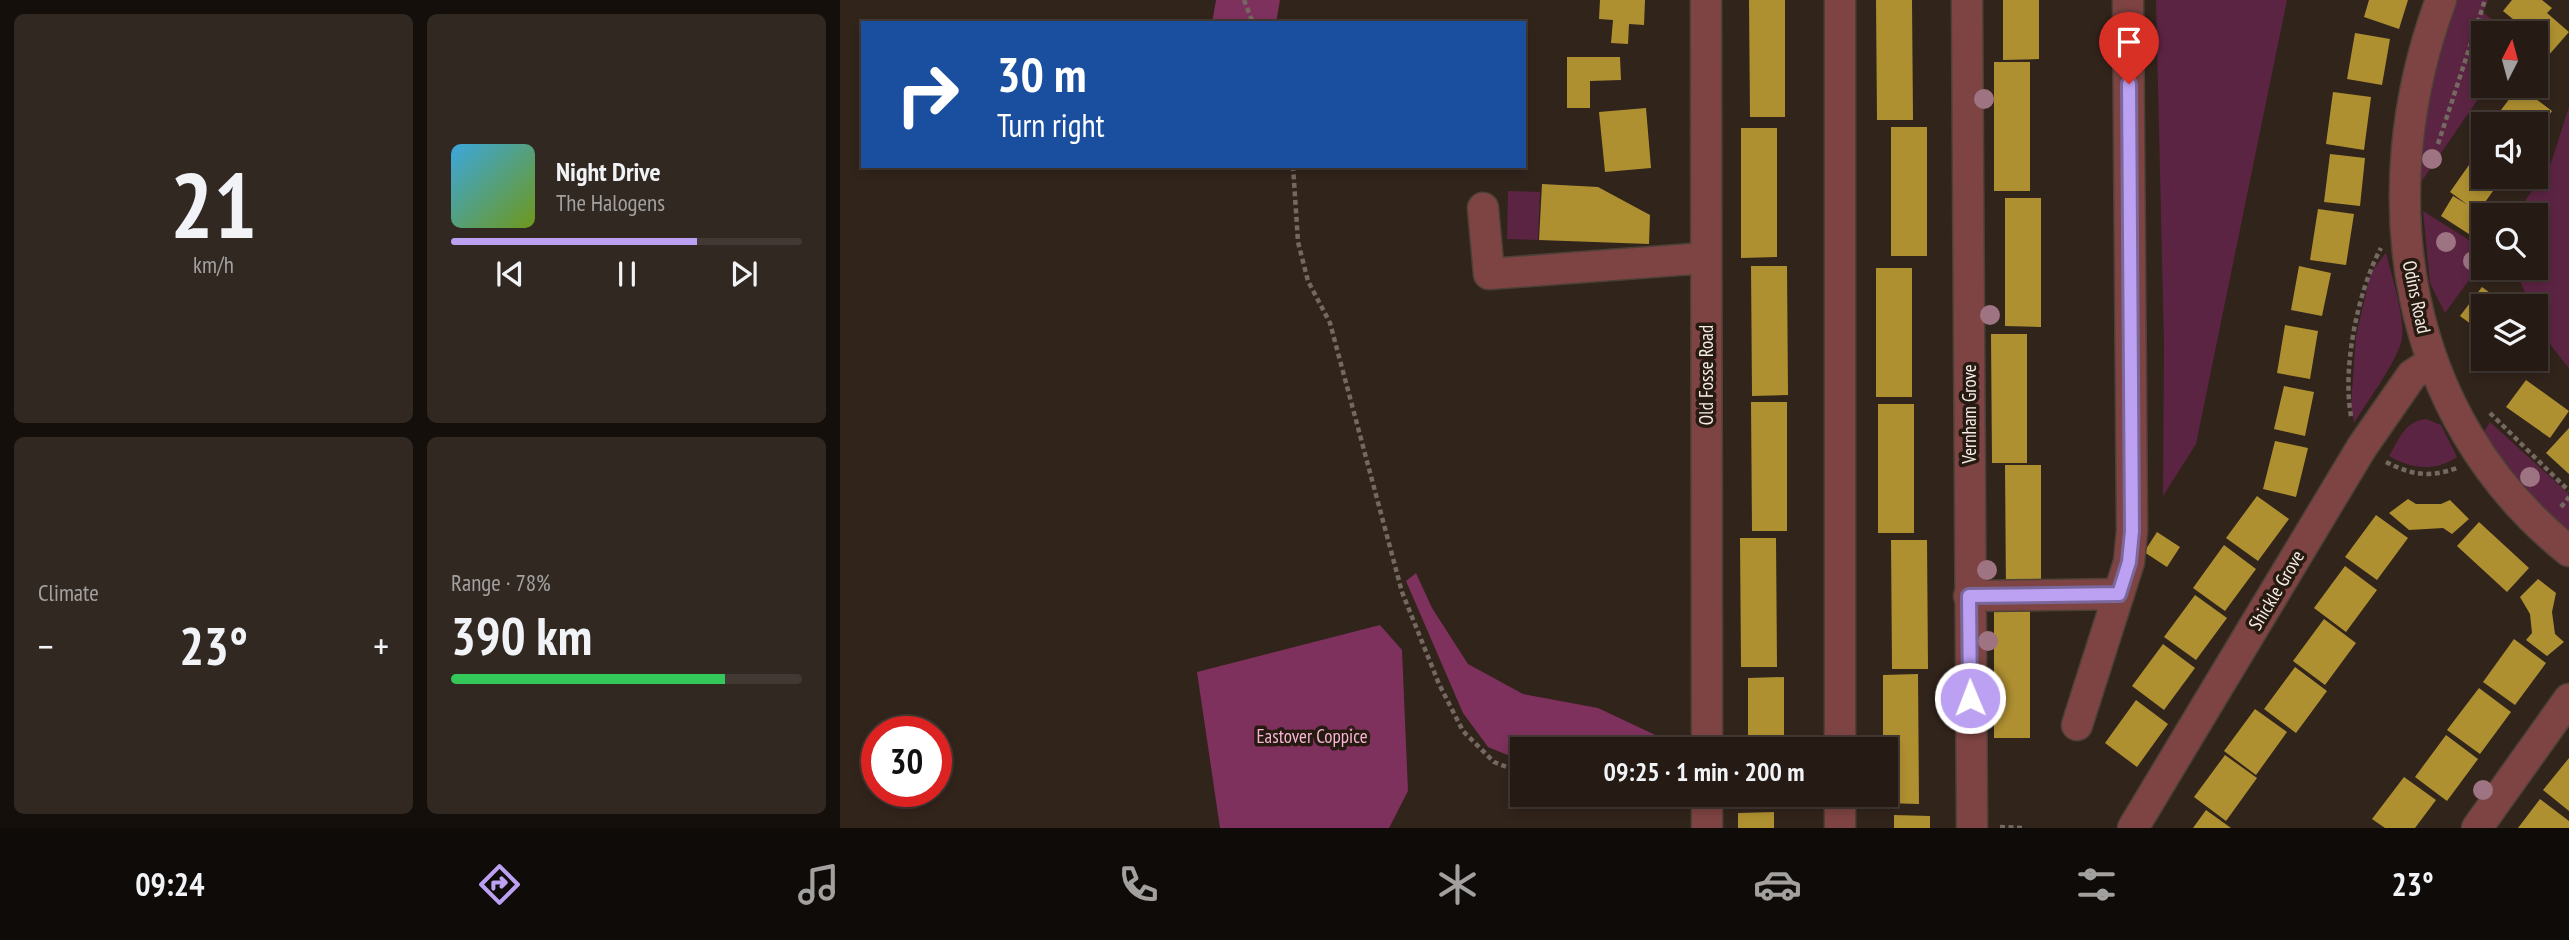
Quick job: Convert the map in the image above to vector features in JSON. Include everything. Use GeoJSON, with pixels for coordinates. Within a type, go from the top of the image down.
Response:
{"type":"FeatureCollection","features":[{"type":"Feature","properties":{"kind":"street","name":"Old Fosse Road"},"geometry":{"type":"LineString","coordinates":[[1706,0],[1707,737]]}},
{"type":"Feature","properties":{"kind":"street"},"geometry":{"type":"LineString","coordinates":[[1840,0],[1840,737]]}},
{"type":"Feature","properties":{"kind":"street","name":"Vernham Grove"},"geometry":{"type":"LineString","coordinates":[[1967,0],[1972,828]]}},
{"type":"Feature","properties":{"kind":"street"},"geometry":{"type":"LineString","coordinates":[[2077,725],[2129,562],[2132,531],[2128,0]]}},
{"type":"Feature","properties":{"kind":"street","name":"Odins Road"},"geometry":{"type":"LineString","coordinates":[[2441,0],[2427,40],[2415,93],[2408,138],[2403,206],[2408,265],[2418,313],[2432,362],[2458,420],[2479,455],[2510,497],[2544,531],[2569,551]]}},
{"type":"Feature","properties":{"kind":"street"},"geometry":{"type":"LineString","coordinates":[[1483,208],[1489,274],[1706,258]]}},
{"type":"Feature","properties":{"kind":"street","name":"Shickle Grove"},"geometry":{"type":"LineString","coordinates":[[2133,828],[2362,447],[2412,375],[2432,362]]}},
{"type":"Feature","properties":{"kind":"street"},"geometry":{"type":"LineString","coordinates":[[1969,596],[2119,594]]}},
{"type":"Feature","properties":{"kind":"street"},"geometry":{"type":"LineString","coordinates":[[2485,825],[2569,699]]}},
{"type":"Feature","properties":{"kind":"street"},"geometry":{"type":"LineString","coordinates":[[1840,807],[1840,828]]}},
{"type":"Feature","properties":{"kind":"path"},"geometry":{"type":"LineString","coordinates":[[1244,0],[1252,21]]}},
{"type":"Feature","properties":{"kind":"path"},"geometry":{"type":"LineString","coordinates":[[1293,168],[1298,242],[1308,281],[1330,323],[1402,592],[1439,684],[1463,731],[1494,762],[1510,769]]}},
{"type":"Feature","properties":{"kind":"path"},"geometry":{"type":"LineString","coordinates":[[2485,408],[2569,491]]}},
{"type":"Feature","properties":{"kind":"shaded area"},"geometry":{"type":"Polygon","coordinates":[[[2156,0],[2287,0],[2196,444],[2163,496],[2164,344],[2156,0]]]}},
{"type":"Feature","properties":{"kind":"shaded area"},"geometry":{"type":"Polygon","coordinates":[[[2452,0],[2488,0],[2483,12],[2494,21],[2471,21],[2471,98],[2479,98],[2415,191],[2416,145],[2452,0]]]}},
{"type":"Feature","properties":{"kind":"shaded area"},"geometry":{"type":"Polygon","coordinates":[[[2569,107],[2569,368],[2548,340],[2548,294],[2526,294],[2519,280],[2548,280],[2548,203],[2524,203],[2533,189],[2548,189],[2548,167],[2569,107]]]}},
{"type":"Feature","properties":{"kind":"shaded area"},"geometry":{"type":"Polygon","coordinates":[[[1508,191],[1540,192],[1538,240],[1507,239],[1508,191]]]}},
{"type":"Feature","properties":{"kind":"shaded area"},"geometry":{"type":"Polygon","coordinates":[[[2423,211],[2471,241],[2471,277],[2445,313],[2430,283],[2423,211]]]}},
{"type":"Feature","properties":{"kind":"shaded area"},"geometry":{"type":"Polygon","coordinates":[[[2386,253],[2400,307],[2402,338],[2389,369],[2354,423],[2351,406],[2356,336],[2371,272],[2386,253]]]}},
{"type":"Feature","properties":{"kind":"shaded area"},"geometry":{"type":"Polygon","coordinates":[[[2426,419],[2441,425],[2457,457],[2440,465],[2423,467],[2406,464],[2389,456],[2408,427],[2426,419]]]}},
{"type":"Feature","properties":{"kind":"shaded area"},"geometry":{"type":"Polygon","coordinates":[[[2490,422],[2569,494],[2569,536],[2539,508],[2481,436],[2490,422]]]}},
{"type":"Feature","properties":{"kind":"green space"},"geometry":{"type":"Polygon","coordinates":[[[1216,0],[1280,0],[1276,21],[1212,21],[1216,0]]]}},
{"type":"Feature","properties":{"kind":"green space"},"geometry":{"type":"Polygon","coordinates":[[[1416,573],[1432,608],[1468,664],[1523,694],[1598,708],[1660,737],[1510,737],[1510,756],[1488,747],[1463,713],[1406,581],[1416,573]]]}},
{"type":"Feature","properties":{"kind":"green space","name":"Eastover Coppice"},"geometry":{"type":"Polygon","coordinates":[[[1380,625],[1402,650],[1408,791],[1389,828],[1220,828],[1197,672],[1380,625]]]}},
{"type":"Feature","properties":{"kind":"building"},"geometry":{"type":"Polygon","coordinates":[[[1600,0],[1645,0],[1644,25],[1629,24],[1628,44],[1611,43],[1613,20],[1599,19],[1600,0]]]}},
{"type":"Feature","properties":{"kind":"building"},"geometry":{"type":"Polygon","coordinates":[[[1749,0],[1785,0],[1785,117],[1750,117],[1749,0]]]}},
{"type":"Feature","properties":{"kind":"building"},"geometry":{"type":"Polygon","coordinates":[[[1876,0],[1912,0],[1913,120],[1877,120],[1876,0]]]}},
{"type":"Feature","properties":{"kind":"building"},"geometry":{"type":"Polygon","coordinates":[[[2003,0],[2039,0],[2039,59],[2003,60],[2003,0]]]}},
{"type":"Feature","properties":{"kind":"building"},"geometry":{"type":"Polygon","coordinates":[[[2369,0],[2408,0],[2399,29],[2364,17],[2369,0]]]}},
{"type":"Feature","properties":{"kind":"building"},"geometry":{"type":"Polygon","coordinates":[[[2512,0],[2542,0],[2552,8],[2547,13],[2569,32],[2548,56],[2548,21],[2515,21],[2503,11],[2512,0]]]}},
{"type":"Feature","properties":{"kind":"building"},"geometry":{"type":"Polygon","coordinates":[[[2355,33],[2390,39],[2382,85],[2347,79],[2355,33]]]}},
{"type":"Feature","properties":{"kind":"building"},"geometry":{"type":"Polygon","coordinates":[[[1567,57],[1620,57],[1621,80],[1590,81],[1590,108],[1567,108],[1567,57]]]}},
{"type":"Feature","properties":{"kind":"building"},"geometry":{"type":"Polygon","coordinates":[[[1994,62],[2030,62],[2030,191],[1994,191],[1994,62]]]}},
{"type":"Feature","properties":{"kind":"building"},"geometry":{"type":"Polygon","coordinates":[[[2333,92],[2371,97],[2364,150],[2326,144],[2333,92]]]}},
{"type":"Feature","properties":{"kind":"building"},"geometry":{"type":"Polygon","coordinates":[[[2510,98],[2535,98],[2552,111],[2548,116],[2548,112],[2500,112],[2510,98]]]}},
{"type":"Feature","properties":{"kind":"building"},"geometry":{"type":"Polygon","coordinates":[[[1646,108],[1651,168],[1605,172],[1599,112],[1646,108]]]}},
{"type":"Feature","properties":{"kind":"building"},"geometry":{"type":"Polygon","coordinates":[[[1891,127],[1927,127],[1927,256],[1891,256],[1891,127]]]}},
{"type":"Feature","properties":{"kind":"building"},"geometry":{"type":"Polygon","coordinates":[[[1741,128],[1777,128],[1777,257],[1741,258],[1741,128]]]}},
{"type":"Feature","properties":{"kind":"building"},"geometry":{"type":"Polygon","coordinates":[[[2330,154],[2365,158],[2360,206],[2324,202],[2330,154]]]}},
{"type":"Feature","properties":{"kind":"building"},"geometry":{"type":"Polygon","coordinates":[[[2471,162],[2471,189],[2494,189],[2484,203],[2471,203],[2471,235],[2441,216],[2453,196],[2468,205],[2450,192],[2471,162]]]}},
{"type":"Feature","properties":{"kind":"building"},"geometry":{"type":"Polygon","coordinates":[[[1542,184],[1598,187],[1650,215],[1649,244],[1539,240],[1542,184]]]}},
{"type":"Feature","properties":{"kind":"building"},"geometry":{"type":"Polygon","coordinates":[[[2005,198],[2041,198],[2041,327],[2005,326],[2005,198]]]}},
{"type":"Feature","properties":{"kind":"building"},"geometry":{"type":"Polygon","coordinates":[[[2318,209],[2354,214],[2346,265],[2310,260],[2318,209]]]}},
{"type":"Feature","properties":{"kind":"building"},"geometry":{"type":"Polygon","coordinates":[[[1751,266],[1787,266],[1788,395],[1752,396],[1751,266]]]}},
{"type":"Feature","properties":{"kind":"building"},"geometry":{"type":"Polygon","coordinates":[[[2299,266],[2331,273],[2322,316],[2291,310],[2299,266]]]}},
{"type":"Feature","properties":{"kind":"building"},"geometry":{"type":"Polygon","coordinates":[[[1876,268],[1912,268],[1912,397],[1876,397],[1876,268]]]}},
{"type":"Feature","properties":{"kind":"building"},"geometry":{"type":"Polygon","coordinates":[[[2482,287],[2492,294],[2477,294],[2482,287]]]}},
{"type":"Feature","properties":{"kind":"building"},"geometry":{"type":"Polygon","coordinates":[[[2471,302],[2471,324],[2460,316],[2471,302]]]}},
{"type":"Feature","properties":{"kind":"building"},"geometry":{"type":"Polygon","coordinates":[[[2285,325],[2318,331],[2310,379],[2277,373],[2285,325]]]}},
{"type":"Feature","properties":{"kind":"building"},"geometry":{"type":"Polygon","coordinates":[[[1991,334],[2027,334],[2027,463],[1992,463],[1991,334]]]}},
{"type":"Feature","properties":{"kind":"building"},"geometry":{"type":"Polygon","coordinates":[[[2526,380],[2569,411],[2550,438],[2506,407],[2526,380]]]}},
{"type":"Feature","properties":{"kind":"building"},"geometry":{"type":"Polygon","coordinates":[[[2284,386],[2314,392],[2305,436],[2274,429],[2284,386]]]}},
{"type":"Feature","properties":{"kind":"building"},"geometry":{"type":"Polygon","coordinates":[[[1751,402],[1787,402],[1787,531],[1752,531],[1751,402]]]}},
{"type":"Feature","properties":{"kind":"building"},"geometry":{"type":"Polygon","coordinates":[[[1878,404],[1914,404],[1914,533],[1878,533],[1878,404]]]}},
{"type":"Feature","properties":{"kind":"building"},"geometry":{"type":"Polygon","coordinates":[[[2569,428],[2569,474],[2546,453],[2569,428]]]}},
{"type":"Feature","properties":{"kind":"building"},"geometry":{"type":"Polygon","coordinates":[[[2275,441],[2308,448],[2296,497],[2263,489],[2275,441]]]}},
{"type":"Feature","properties":{"kind":"building"},"geometry":{"type":"Polygon","coordinates":[[[2005,465],[2041,465],[2041,594],[2006,594],[2005,465]]]}},
{"type":"Feature","properties":{"kind":"building"},"geometry":{"type":"Polygon","coordinates":[[[2257,496],[2289,519],[2258,561],[2226,538],[2257,496]]]}},
{"type":"Feature","properties":{"kind":"building"},"geometry":{"type":"Polygon","coordinates":[[[2408,499],[2416,504],[2441,504],[2450,500],[2469,519],[2452,534],[2443,528],[2409,530],[2389,513],[2408,499]]]}},
{"type":"Feature","properties":{"kind":"building"},"geometry":{"type":"Polygon","coordinates":[[[2376,515],[2408,538],[2377,580],[2345,557],[2376,515]]]}},
{"type":"Feature","properties":{"kind":"building"},"geometry":{"type":"Polygon","coordinates":[[[2479,522],[2529,568],[2507,592],[2457,546],[2479,522]]]}},
{"type":"Feature","properties":{"kind":"building"},"geometry":{"type":"Polygon","coordinates":[[[2157,532],[2180,547],[2167,567],[2144,552],[2157,532]]]}},
{"type":"Feature","properties":{"kind":"building"},"geometry":{"type":"Polygon","coordinates":[[[1740,538],[1776,538],[1777,667],[1741,667],[1740,538]]]}},
{"type":"Feature","properties":{"kind":"building"},"geometry":{"type":"Polygon","coordinates":[[[1891,540],[1927,540],[1928,669],[1892,669],[1891,540]]]}},
{"type":"Feature","properties":{"kind":"building"},"geometry":{"type":"Polygon","coordinates":[[[2224,545],[2256,569],[2225,611],[2193,588],[2224,545]]]}},
{"type":"Feature","properties":{"kind":"building"},"geometry":{"type":"Polygon","coordinates":[[[2345,566],[2377,590],[2346,632],[2314,608],[2345,566]]]}},
{"type":"Feature","properties":{"kind":"building"},"geometry":{"type":"Polygon","coordinates":[[[2538,579],[2556,593],[2552,612],[2555,634],[2564,642],[2547,656],[2526,640],[2532,633],[2530,614],[2520,597],[2538,579]]]}},
{"type":"Feature","properties":{"kind":"building"},"geometry":{"type":"Polygon","coordinates":[[[2195,595],[2227,618],[2196,660],[2164,637],[2195,595]]]}},
{"type":"Feature","properties":{"kind":"building"},"geometry":{"type":"Polygon","coordinates":[[[1994,609],[2030,609],[2030,738],[1994,738],[1994,609]]]}},
{"type":"Feature","properties":{"kind":"building"},"geometry":{"type":"Polygon","coordinates":[[[2324,619],[2356,643],[2325,685],[2293,661],[2324,619]]]}},
{"type":"Feature","properties":{"kind":"building"},"geometry":{"type":"Polygon","coordinates":[[[2514,639],[2546,663],[2515,705],[2483,682],[2514,639]]]}},
{"type":"Feature","properties":{"kind":"building"},"geometry":{"type":"Polygon","coordinates":[[[2163,644],[2195,668],[2164,710],[2132,686],[2163,644]]]}},
{"type":"Feature","properties":{"kind":"building"},"geometry":{"type":"Polygon","coordinates":[[[2295,667],[2327,691],[2296,733],[2264,709],[2295,667]]]}},
{"type":"Feature","properties":{"kind":"building"},"geometry":{"type":"Polygon","coordinates":[[[1918,674],[1919,804],[1898,803],[1898,737],[1883,737],[1883,675],[1918,674]]]}},
{"type":"Feature","properties":{"kind":"building"},"geometry":{"type":"Polygon","coordinates":[[[1784,677],[1784,737],[1748,737],[1748,678],[1784,677]]]}},
{"type":"Feature","properties":{"kind":"building"},"geometry":{"type":"Polygon","coordinates":[[[2479,688],[2511,712],[2480,754],[2447,730],[2479,688]]]}},
{"type":"Feature","properties":{"kind":"building"},"geometry":{"type":"Polygon","coordinates":[[[2136,700],[2168,724],[2137,767],[2105,743],[2136,700]]]}},
{"type":"Feature","properties":{"kind":"building"},"geometry":{"type":"Polygon","coordinates":[[[2255,709],[2287,732],[2256,775],[2224,751],[2255,709]]]}},
{"type":"Feature","properties":{"kind":"building"},"geometry":{"type":"Polygon","coordinates":[[[2446,735],[2478,759],[2447,801],[2415,777],[2446,735]]]}},
{"type":"Feature","properties":{"kind":"building"},"geometry":{"type":"Polygon","coordinates":[[[2225,755],[2257,778],[2226,821],[2194,797],[2225,755]]]}},
{"type":"Feature","properties":{"kind":"building"},"geometry":{"type":"Polygon","coordinates":[[[2569,758],[2569,811],[2543,790],[2569,758]]]}},
{"type":"Feature","properties":{"kind":"building"},"geometry":{"type":"Polygon","coordinates":[[[2404,777],[2436,800],[2415,828],[2385,828],[2372,819],[2404,777]]]}},
{"type":"Feature","properties":{"kind":"building"},"geometry":{"type":"Polygon","coordinates":[[[2540,799],[2569,821],[2569,828],[2518,828],[2540,799]]]}},
{"type":"Feature","properties":{"kind":"building"},"geometry":{"type":"Polygon","coordinates":[[[2206,810],[2231,828],[2193,828],[2206,810]]]}},
{"type":"Feature","properties":{"kind":"building"},"geometry":{"type":"Polygon","coordinates":[[[1774,812],[1774,828],[1738,828],[1738,813],[1774,812]]]}},
{"type":"Feature","properties":{"kind":"building"},"geometry":{"type":"Polygon","coordinates":[[[1894,815],[1930,816],[1930,828],[1894,828],[1894,815]]]}},
{"type":"Feature","properties":{"kind":"route"},"geometry":{"type":"LineString","coordinates":[[1970,698],[1969,596],[2119,594],[2129,562],[2132,531],[2129,84]]}}]}
